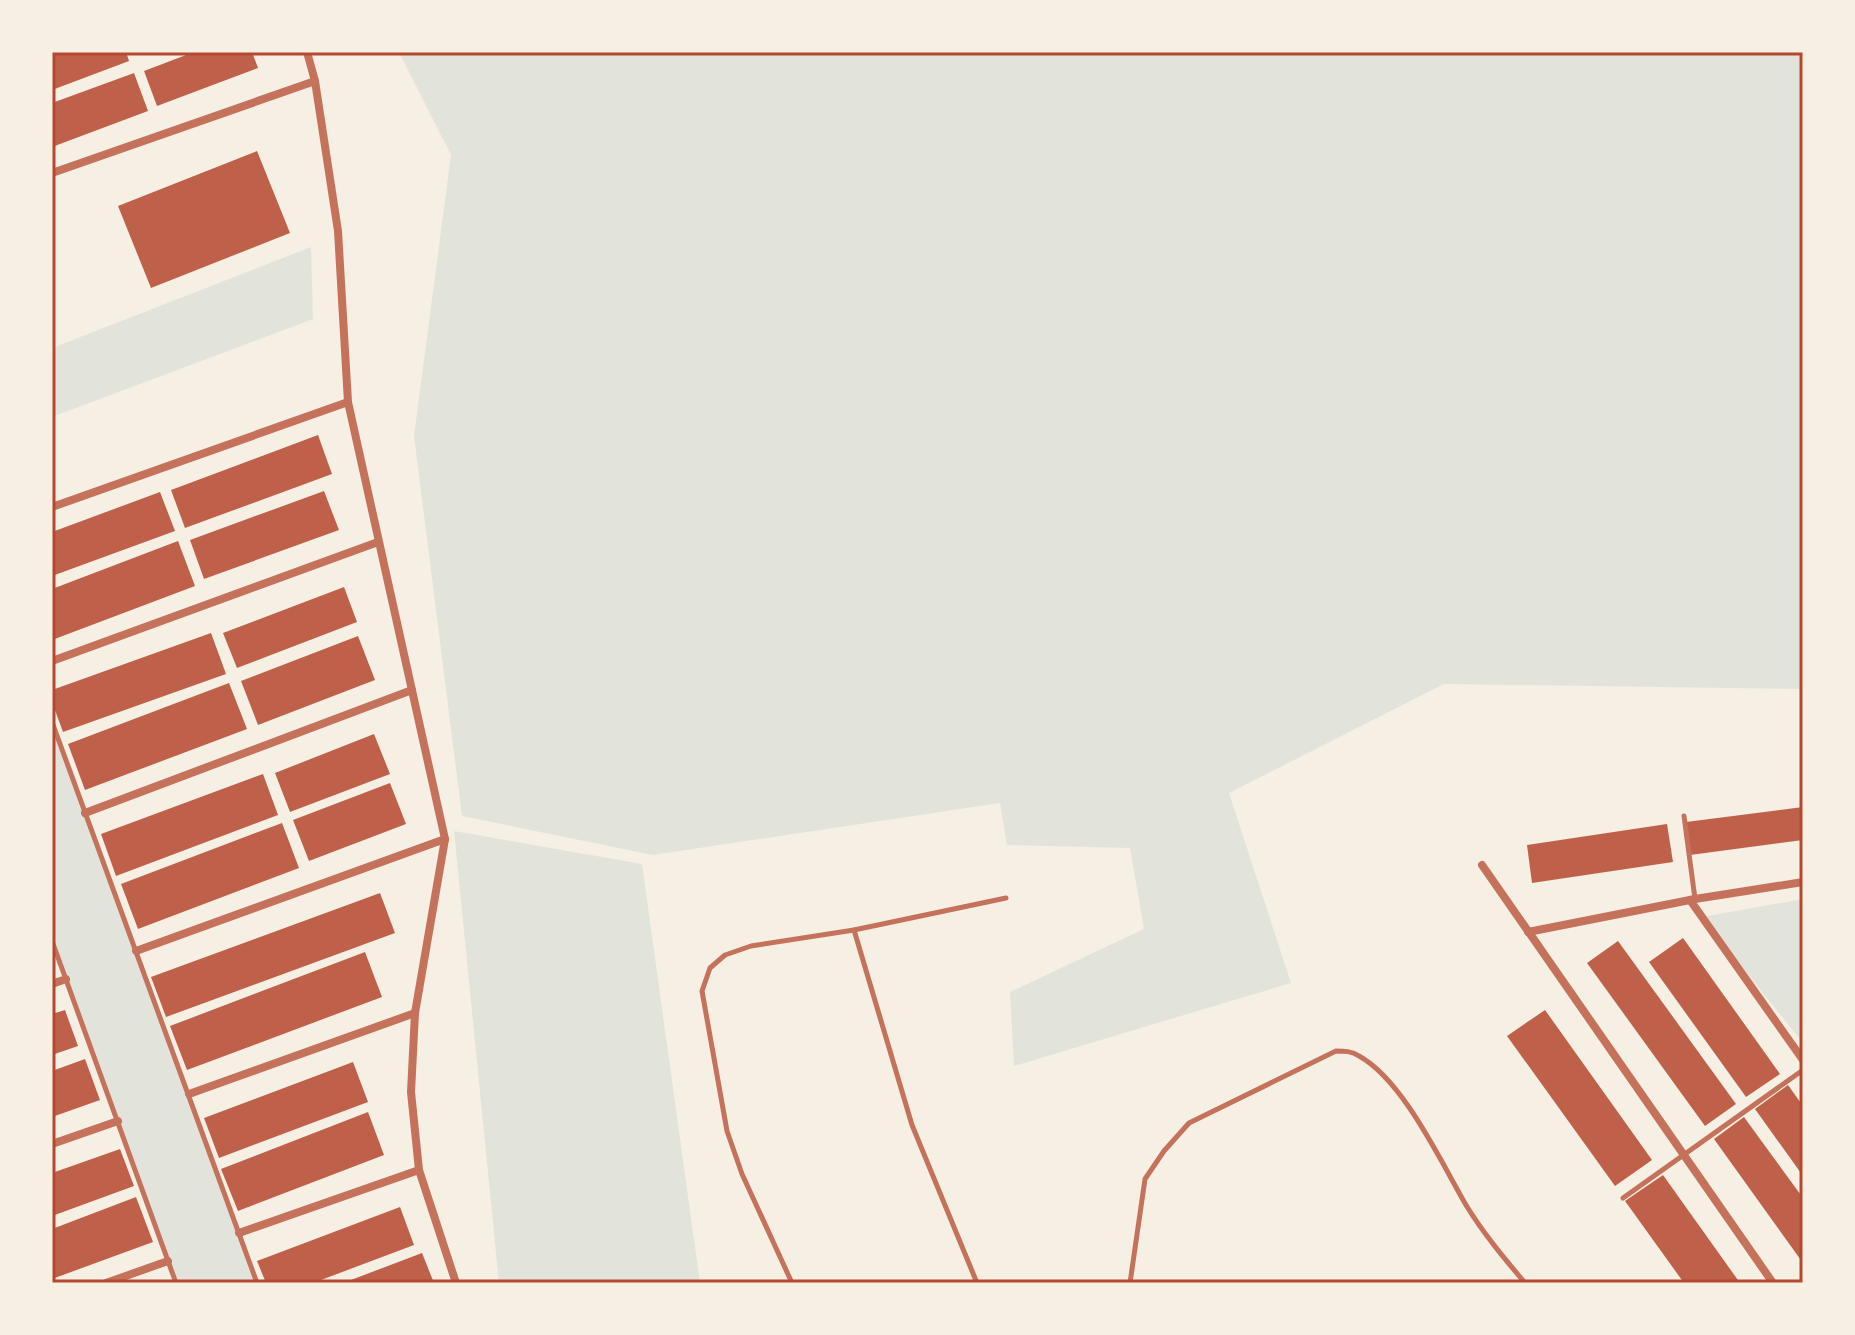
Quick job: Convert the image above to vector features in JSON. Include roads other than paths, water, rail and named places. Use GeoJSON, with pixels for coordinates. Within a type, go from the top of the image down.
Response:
{"type":"FeatureCollection","features":[{"type":"Feature","properties":{"kind":"street"},"geometry":{"type":"LineString","coordinates":[[307,52],[315,81],[338,231],[348,402],[445,839],[415,1013],[411,1092],[419,1170],[456,1283]]}},
{"type":"Feature","properties":{"kind":"street"},"geometry":{"type":"LineString","coordinates":[[52,173],[315,81]]}},
{"type":"Feature","properties":{"kind":"street"},"geometry":{"type":"LineString","coordinates":[[52,507],[348,402]]}},
{"type":"Feature","properties":{"kind":"street"},"geometry":{"type":"LineString","coordinates":[[52,661],[378,542]]}},
{"type":"Feature","properties":{"kind":"street"},"geometry":{"type":"LineString","coordinates":[[85,813],[412,690]]}},
{"type":"Feature","properties":{"kind":"street"},"geometry":{"type":"LineString","coordinates":[[136,951],[445,839]]}},
{"type":"Feature","properties":{"kind":"street"},"geometry":{"type":"LineString","coordinates":[[1482,865],[1773,1283]]}},
{"type":"Feature","properties":{"kind":"street"},"geometry":{"type":"LineString","coordinates":[[1528,932],[1692,899],[1803,882]]}},
{"type":"Feature","properties":{"kind":"street"},"geometry":{"type":"LineString","coordinates":[[1692,899],[1803,1060]]}},
{"type":"Feature","properties":{"kind":"street"},"geometry":{"type":"LineString","coordinates":[[52,984],[66,979]]}},
{"type":"Feature","properties":{"kind":"street"},"geometry":{"type":"LineString","coordinates":[[189,1094],[415,1013]]}},
{"type":"Feature","properties":{"kind":"street"},"geometry":{"type":"LineString","coordinates":[[52,1144],[118,1121]]}},
{"type":"Feature","properties":{"kind":"street"},"geometry":{"type":"LineString","coordinates":[[239,1233],[419,1170]]}},
{"type":"Feature","properties":{"kind":"street"},"geometry":{"type":"LineString","coordinates":[[106,1283],[168,1261]]}},
{"type":"Feature","properties":{"kind":"lane"},"geometry":{"type":"LineString","coordinates":[[52,722],[257,1283]]}},
{"type":"Feature","properties":{"kind":"lane"},"geometry":{"type":"LineString","coordinates":[[1684,816],[1692,899]]}},
{"type":"Feature","properties":{"kind":"lane"},"geometry":{"type":"LineString","coordinates":[[792,1283],[742,1174],[727,1131],[702,991],[710,968],[725,955],[751,946],[854,930],[1006,898]]}},
{"type":"Feature","properties":{"kind":"lane"},"geometry":{"type":"LineString","coordinates":[[854,930],[912,1125],[977,1283]]}},
{"type":"Feature","properties":{"kind":"lane"},"geometry":{"type":"LineString","coordinates":[[52,941],[176,1283]]}},
{"type":"Feature","properties":{"kind":"lane"},"geometry":{"type":"LineString","coordinates":[[1130,1283],[1145,1179],[1181,1132],[1189,1123],[1336,1051],[1351,1052],[1363,1058],[1393,1086],[1440,1156],[1467,1206],[1525,1283]]}},
{"type":"Feature","properties":{"kind":"lane"},"geometry":{"type":"LineString","coordinates":[[1623,1198],[1803,1070]]}}]}
